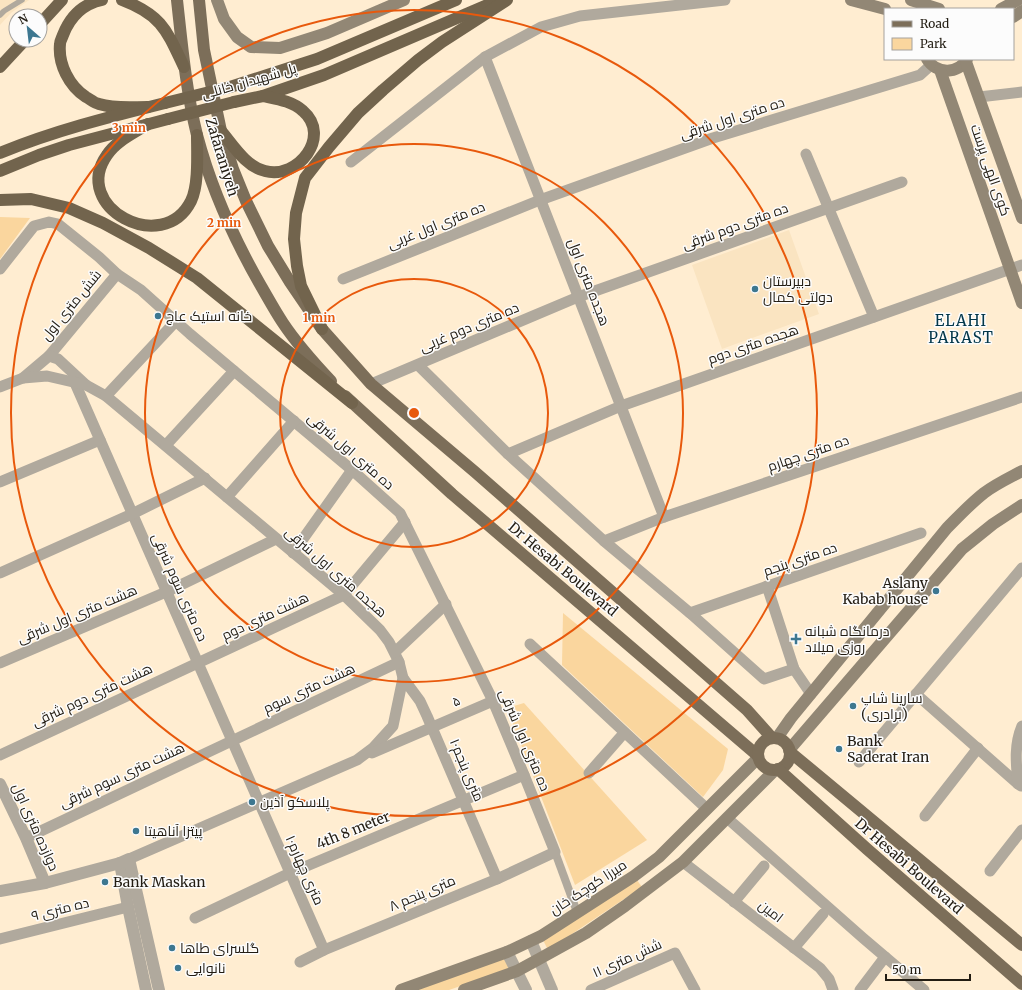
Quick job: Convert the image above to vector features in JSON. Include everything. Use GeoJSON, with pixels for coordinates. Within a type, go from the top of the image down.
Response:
{"type":"FeatureCollection","features":[{"type":"Feature","properties":{"kind":"highway"},"geometry":{"type":"LineString","coordinates":[[48,15],[62,0]]}},
{"type":"Feature","properties":{"kind":"highway"},"geometry":{"type":"LineString","coordinates":[[102,0],[92,2],[77,12],[67,25],[60,43],[62,62],[67,78],[80,93],[98,104],[116,107],[148,107]]}},
{"type":"Feature","properties":{"kind":"highway"},"geometry":{"type":"LineString","coordinates":[[122,0],[137,6],[155,17],[169,35],[184,67]]}},
{"type":"Feature","properties":{"kind":"highway","name":"پل شهیدان خانلی"},"geometry":{"type":"LineString","coordinates":[[0,153],[34,140],[103,119],[230,87],[318,59],[456,0]]}},
{"type":"Feature","properties":{"kind":"highway","name":"پل شهیدان خانلی"},"geometry":{"type":"LineString","coordinates":[[0,171],[69,144],[263,96],[324,75],[499,0]]}},
{"type":"Feature","properties":{"kind":"highway"},"geometry":{"type":"LineString","coordinates":[[322,329],[301,286],[294,239],[296,213],[306,178],[358,113],[383,90],[430,51],[507,0]]}},
{"type":"Feature","properties":{"kind":"highway"},"geometry":{"type":"LineString","coordinates":[[0,67],[18,48]]}},
{"type":"Feature","properties":{"kind":"highway"},"geometry":{"type":"LineString","coordinates":[[221,131],[240,154],[252,165],[265,172],[280,172],[294,167],[307,155],[314,140],[314,126],[303,111],[290,103],[263,96]]}},
{"type":"Feature","properties":{"kind":"highway"},"geometry":{"type":"LineString","coordinates":[[148,124],[117,144],[107,155],[100,167],[99,181],[101,195],[109,207],[128,222],[141,225],[155,226],[170,222],[182,214],[191,201],[196,181],[197,135]]}},
{"type":"Feature","properties":{"kind":"highway"},"geometry":{"type":"LineString","coordinates":[[0,200],[31,199],[69,208],[103,223],[149,248],[197,278],[352,403]]}},
{"type":"Feature","properties":{"kind":"main road","name":"Zafaraniyeh"},"geometry":{"type":"LineString","coordinates":[[177,0],[184,67],[197,135],[210,177],[224,211],[244,257],[282,322],[301,347],[352,403]]}},
{"type":"Feature","properties":{"kind":"main road","name":"Zafaraniyeh"},"geometry":{"type":"LineString","coordinates":[[199,0],[204,50],[221,131],[233,169],[246,201],[268,246],[322,329],[371,384]]}},
{"type":"Feature","properties":{"kind":"main road"},"geometry":{"type":"LineString","coordinates":[[217,0],[224,20],[237,37],[251,47],[280,48],[327,33],[404,0]]}},
{"type":"Feature","properties":{"kind":"main road"},"geometry":{"type":"LineString","coordinates":[[430,12],[444,0]]}},
{"type":"Feature","properties":{"kind":"main road"},"geometry":{"type":"LineString","coordinates":[[851,0],[884,9]]}},
{"type":"Feature","properties":{"kind":"main road"},"geometry":{"type":"LineString","coordinates":[[911,0],[936,8]]}},
{"type":"Feature","properties":{"kind":"main road"},"geometry":{"type":"LineString","coordinates":[[1003,8],[1018,0]]}},
{"type":"Feature","properties":{"kind":"main road"},"geometry":{"type":"LineString","coordinates":[[1014,16],[1022,10]]}},
{"type":"Feature","properties":{"kind":"main road"},"geometry":{"type":"LineString","coordinates":[[933,64],[945,71],[960,67],[966,60]]}},
{"type":"Feature","properties":{"kind":"main road","name":"کوی الهی پرست"},"geometry":{"type":"LineString","coordinates":[[966,60],[1022,218]]}},
{"type":"Feature","properties":{"kind":"main road","name":"کوی الهی پرست"},"geometry":{"type":"LineString","coordinates":[[933,64],[1022,303]]}},
{"type":"Feature","properties":{"kind":"main road","name":"Dr Hesabi Boulevard"},"geometry":{"type":"LineString","coordinates":[[371,384],[476,472],[747,710],[775,738]]}},
{"type":"Feature","properties":{"kind":"main road","name":"Dr Hesabi Boulevard"},"geometry":{"type":"LineString","coordinates":[[352,403],[452,494],[758,757]]}},
{"type":"Feature","properties":{"kind":"main road"},"geometry":{"type":"LineString","coordinates":[[775,738],[947,528],[984,493],[1022,471]]}},
{"type":"Feature","properties":{"kind":"main road"},"geometry":{"type":"LineString","coordinates":[[789,751],[962,549],[993,524],[1022,505]]}},
{"type":"Feature","properties":{"kind":"main road"},"geometry":{"type":"LineString","coordinates":[[464,990],[539,960],[586,933],[683,862],[777,769],[784,766],[788,761],[789,751],[785,742],[775,738],[765,740],[759,748],[758,757],[765,767],[777,769]]}},
{"type":"Feature","properties":{"kind":"main road","name":"Dr Hesabi Boulevard"},"geometry":{"type":"LineString","coordinates":[[789,751],[1022,945]]}},
{"type":"Feature","properties":{"kind":"main road","name":"میرزا کوچک خان"},"geometry":{"type":"LineString","coordinates":[[401,990],[507,952],[531,941],[635,875],[659,857],[758,757]]}},
{"type":"Feature","properties":{"kind":"main road","name":"Dr Hesabi Boulevard"},"geometry":{"type":"LineString","coordinates":[[777,769],[866,849],[1022,984]]}},
{"type":"Feature","properties":{"kind":"main road"},"geometry":{"type":"LineString","coordinates":[[659,857],[672,870]]}},
{"type":"Feature","properties":{"kind":"main road"},"geometry":{"type":"LineString","coordinates":[[635,875],[646,889]]}},
{"type":"Feature","properties":{"kind":"street"},"geometry":{"type":"LineString","coordinates":[[351,162],[485,57],[541,27],[580,16],[725,0]]}},
{"type":"Feature","properties":{"kind":"street","name":"هجده متری اول"},"geometry":{"type":"LineString","coordinates":[[485,57],[664,518]]}},
{"type":"Feature","properties":{"kind":"street","name":"ده متری اول شرقی"},"geometry":{"type":"LineString","coordinates":[[540,200],[713,138],[920,75],[933,64]]}},
{"type":"Feature","properties":{"kind":"street"},"geometry":{"type":"LineString","coordinates":[[978,97],[1022,92]]}},
{"type":"Feature","properties":{"kind":"street"},"geometry":{"type":"LineString","coordinates":[[806,154],[874,317]]}},
{"type":"Feature","properties":{"kind":"street","name":"ده متری دوم شرقی"},"geometry":{"type":"LineString","coordinates":[[578,297],[902,182]]}},
{"type":"Feature","properties":{"kind":"street","name":"ده متری اول غربی"},"geometry":{"type":"LineString","coordinates":[[343,278],[540,200]]}},
{"type":"Feature","properties":{"kind":"street","name":"ده متری اول شرقی"},"geometry":{"type":"LineString","coordinates":[[0,269],[34,226],[49,222],[58,224],[99,257],[117,274],[141,290],[234,371],[352,470],[400,513],[493,701],[555,852]]}},
{"type":"Feature","properties":{"kind":"street","name":"هجده متری دوم"},"geometry":{"type":"LineString","coordinates":[[508,454],[620,406],[1022,265]]}},
{"type":"Feature","properties":{"kind":"street","name":"شش متری اول"},"geometry":{"type":"LineString","coordinates":[[23,378],[49,356],[117,274]]}},
{"type":"Feature","properties":{"kind":"street","name":"ده متری دوم غربی"},"geometry":{"type":"LineString","coordinates":[[371,384],[578,297]]}},
{"type":"Feature","properties":{"kind":"street"},"geometry":{"type":"LineString","coordinates":[[106,396],[176,321]]}},
{"type":"Feature","properties":{"kind":"street"},"geometry":{"type":"LineString","coordinates":[[49,356],[58,359],[86,385]]}},
{"type":"Feature","properties":{"kind":"street"},"geometry":{"type":"LineString","coordinates":[[418,365],[508,454],[604,541],[690,613],[764,679],[794,669]]}},
{"type":"Feature","properties":{"kind":"street"},"geometry":{"type":"LineString","coordinates":[[166,446],[234,371]]}},
{"type":"Feature","properties":{"kind":"street","name":"هجده متری اول شرقی"},"geometry":{"type":"LineString","coordinates":[[0,387],[23,378],[47,376],[86,385],[106,396],[344,595],[380,630],[397,657],[403,678],[393,726],[374,748],[357,760],[125,861]]}},
{"type":"Feature","properties":{"kind":"street","name":"ده متری سوم شرقی"},"geometry":{"type":"LineString","coordinates":[[75,383],[259,802]]}},
{"type":"Feature","properties":{"kind":"street","name":"ده متری چهارم"},"geometry":{"type":"LineString","coordinates":[[604,541],[664,518],[1022,397]]}},
{"type":"Feature","properties":{"kind":"street"},"geometry":{"type":"LineString","coordinates":[[227,497],[294,421]]}},
{"type":"Feature","properties":{"kind":"street"},"geometry":{"type":"LineString","coordinates":[[0,482],[100,440]]}},
{"type":"Feature","properties":{"kind":"street"},"geometry":{"type":"LineString","coordinates":[[293,552],[352,470]]}},
{"type":"Feature","properties":{"kind":"street"},"geometry":{"type":"LineString","coordinates":[[0,573],[132,514],[205,478]]}},
{"type":"Feature","properties":{"kind":"street"},"geometry":{"type":"LineString","coordinates":[[344,595],[405,522]]}},
{"type":"Feature","properties":{"kind":"street","name":"ده متری پنجم"},"geometry":{"type":"LineString","coordinates":[[690,613],[921,533]]}},
{"type":"Feature","properties":{"kind":"street","name":"هشت متری اول شرقی"},"geometry":{"type":"LineString","coordinates":[[0,663],[166,592],[276,539]]}},
{"type":"Feature","properties":{"kind":"street"},"geometry":{"type":"LineString","coordinates":[[860,762],[1022,568]]}},
{"type":"Feature","properties":{"kind":"street"},"geometry":{"type":"LineString","coordinates":[[767,586],[794,669],[811,694]]}},
{"type":"Feature","properties":{"kind":"street","name":"هشت متری دوم"},"geometry":{"type":"LineString","coordinates":[[198,663],[344,595]]}},
{"type":"Feature","properties":{"kind":"street","name":"هشت متری سوم"},"geometry":{"type":"LineString","coordinates":[[231,740],[397,657],[446,604]]}},
{"type":"Feature","properties":{"kind":"street"},"geometry":{"type":"LineString","coordinates":[[530,644],[707,809]]}},
{"type":"Feature","properties":{"kind":"street","name":"هشت متری دوم شرقی"},"geometry":{"type":"LineString","coordinates":[[0,755],[198,663]]}},
{"type":"Feature","properties":{"kind":"street","name":"۱۰متری پنجم"},"geometry":{"type":"LineString","coordinates":[[403,678],[420,701],[496,879]]}},
{"type":"Feature","properties":{"kind":"street"},"geometry":{"type":"LineString","coordinates":[[916,694],[1020,786]]}},
{"type":"Feature","properties":{"kind":"street","name":"۵"},"geometry":{"type":"LineString","coordinates":[[357,760],[493,701]]}},
{"type":"Feature","properties":{"kind":"street"},"geometry":{"type":"LineString","coordinates":[[1020,786],[1016,754],[1018,736],[1022,726]]}},
{"type":"Feature","properties":{"kind":"street"},"geometry":{"type":"LineString","coordinates":[[589,773],[624,732]]}},
{"type":"Feature","properties":{"kind":"street","name":"هشت متری سوم شرقی"},"geometry":{"type":"LineString","coordinates":[[26,838],[231,740]]}},
{"type":"Feature","properties":{"kind":"street"},"geometry":{"type":"LineString","coordinates":[[925,816],[978,748]]}},
{"type":"Feature","properties":{"kind":"street","name":"4th 8 meter"},"geometry":{"type":"LineString","coordinates":[[195,918],[290,873],[524,775]]}},
{"type":"Feature","properties":{"kind":"street","name":"دوازده متری اول"},"geometry":{"type":"LineString","coordinates":[[0,784],[26,838],[45,883]]}},
{"type":"Feature","properties":{"kind":"street","name":"۱۰متری چهارم"},"geometry":{"type":"LineString","coordinates":[[259,802],[324,950]]}},
{"type":"Feature","properties":{"kind":"street"},"geometry":{"type":"LineString","coordinates":[[727,818],[924,990]]}},
{"type":"Feature","properties":{"kind":"street"},"geometry":{"type":"LineString","coordinates":[[990,871],[1022,830]]}},
{"type":"Feature","properties":{"kind":"street"},"geometry":{"type":"LineString","coordinates":[[555,852],[577,912]]}},
{"type":"Feature","properties":{"kind":"street","name":"۸ متری پنجم"},"geometry":{"type":"LineString","coordinates":[[300,962],[324,950],[496,879],[555,852]]}},
{"type":"Feature","properties":{"kind":"street"},"geometry":{"type":"LineString","coordinates":[[0,891],[45,883],[125,861]]}},
{"type":"Feature","properties":{"kind":"street"},"geometry":{"type":"LineString","coordinates":[[125,861],[128,907],[144,990]]}},
{"type":"Feature","properties":{"kind":"street"},"geometry":{"type":"LineString","coordinates":[[125,861],[159,990]]}},
{"type":"Feature","properties":{"kind":"street","name":"امین"},"geometry":{"type":"LineString","coordinates":[[683,862],[820,968],[829,979],[833,990]]}},
{"type":"Feature","properties":{"kind":"street"},"geometry":{"type":"LineString","coordinates":[[734,902],[764,866]]}},
{"type":"Feature","properties":{"kind":"street","name":"ده متری ۹"},"geometry":{"type":"LineString","coordinates":[[0,939],[128,907]]}},
{"type":"Feature","properties":{"kind":"street"},"geometry":{"type":"LineString","coordinates":[[794,948],[823,914]]}},
{"type":"Feature","properties":{"kind":"street"},"geometry":{"type":"LineString","coordinates":[[531,941],[552,990]]}},
{"type":"Feature","properties":{"kind":"street"},"geometry":{"type":"LineString","coordinates":[[507,952],[526,990]]}},
{"type":"Feature","properties":{"kind":"street","name":"شش متری ۱۱"},"geometry":{"type":"LineString","coordinates":[[591,990],[675,953],[695,990]]}},
{"type":"Feature","properties":{"kind":"street"},"geometry":{"type":"LineString","coordinates":[[860,990],[885,957]]}},
{"type":"Feature","properties":{"kind":"lane"},"geometry":{"type":"LineString","coordinates":[[0,15],[22,0]]}},
{"type":"Feature","properties":{"kind":"shaded area"},"geometry":{"type":"Polygon","coordinates":[[[0,0],[29,0],[18,8],[8,8],[8,16],[0,25],[0,0]]]}},
{"type":"Feature","properties":{"kind":"shaded area","name":"دبیرستان دولتی کمال"},"geometry":{"type":"Polygon","coordinates":[[[789,230],[819,314],[722,349],[692,265],[789,230]]]}},
{"type":"Feature","properties":{"kind":"green space"},"geometry":{"type":"Polygon","coordinates":[[[0,217],[30,218],[0,259],[0,217]]]}},
{"type":"Feature","properties":{"kind":"green space"},"geometry":{"type":"Polygon","coordinates":[[[563,613],[728,749],[723,770],[703,797],[562,665],[563,613]]]}},
{"type":"Feature","properties":{"kind":"green space"},"geometry":{"type":"Polygon","coordinates":[[[524,703],[647,840],[575,885],[507,708],[524,703]]]}},
{"type":"Feature","properties":{"kind":"green space"},"geometry":{"type":"Polygon","coordinates":[[[634,876],[642,887],[548,950],[541,936],[634,876]]]}},
{"type":"Feature","properties":{"kind":"green space"},"geometry":{"type":"Polygon","coordinates":[[[503,954],[512,968],[449,990],[403,990],[503,954]]]}},
{"type":"Feature","properties":{"kind":"place","name":"دبیرستان دولتی کمال"},"geometry":{"type":"Point","coordinates":[755,289]}},
{"type":"Feature","properties":{"kind":"place","name":"خانه استیک عاج"},"geometry":{"type":"Point","coordinates":[158,316]}},
{"type":"Feature","properties":{"kind":"place","name":"Aslany Kabab house"},"geometry":{"type":"Point","coordinates":[936,591]}},
{"type":"Feature","properties":{"kind":"place","name":"درمانگاه شبانه روزی میلاد"},"geometry":{"type":"Point","coordinates":[796,639]}},
{"type":"Feature","properties":{"kind":"place","name":"سارینا شاپ (برادری)"},"geometry":{"type":"Point","coordinates":[853,706]}},
{"type":"Feature","properties":{"kind":"place","name":"Bank Saderat Iran"},"geometry":{"type":"Point","coordinates":[839,749]}},
{"type":"Feature","properties":{"kind":"place","name":"پلاسکو آذین"},"geometry":{"type":"Point","coordinates":[252,802]}},
{"type":"Feature","properties":{"kind":"place","name":"پیتزا آناهیتا"},"geometry":{"type":"Point","coordinates":[136,831]}},
{"type":"Feature","properties":{"kind":"place","name":"Bank Maskan"},"geometry":{"type":"Point","coordinates":[105,882]}},
{"type":"Feature","properties":{"kind":"place","name":"گلسرای طاها"},"geometry":{"type":"Point","coordinates":[172,948]}},
{"type":"Feature","properties":{"kind":"place","name":"نانوایی"},"geometry":{"type":"Point","coordinates":[178,968]}},
{"type":"Feature","properties":{"kind":"district","name":"ELAHI PARAST"},"geometry":{"type":"Point","coordinates":[961,330]}}]}
